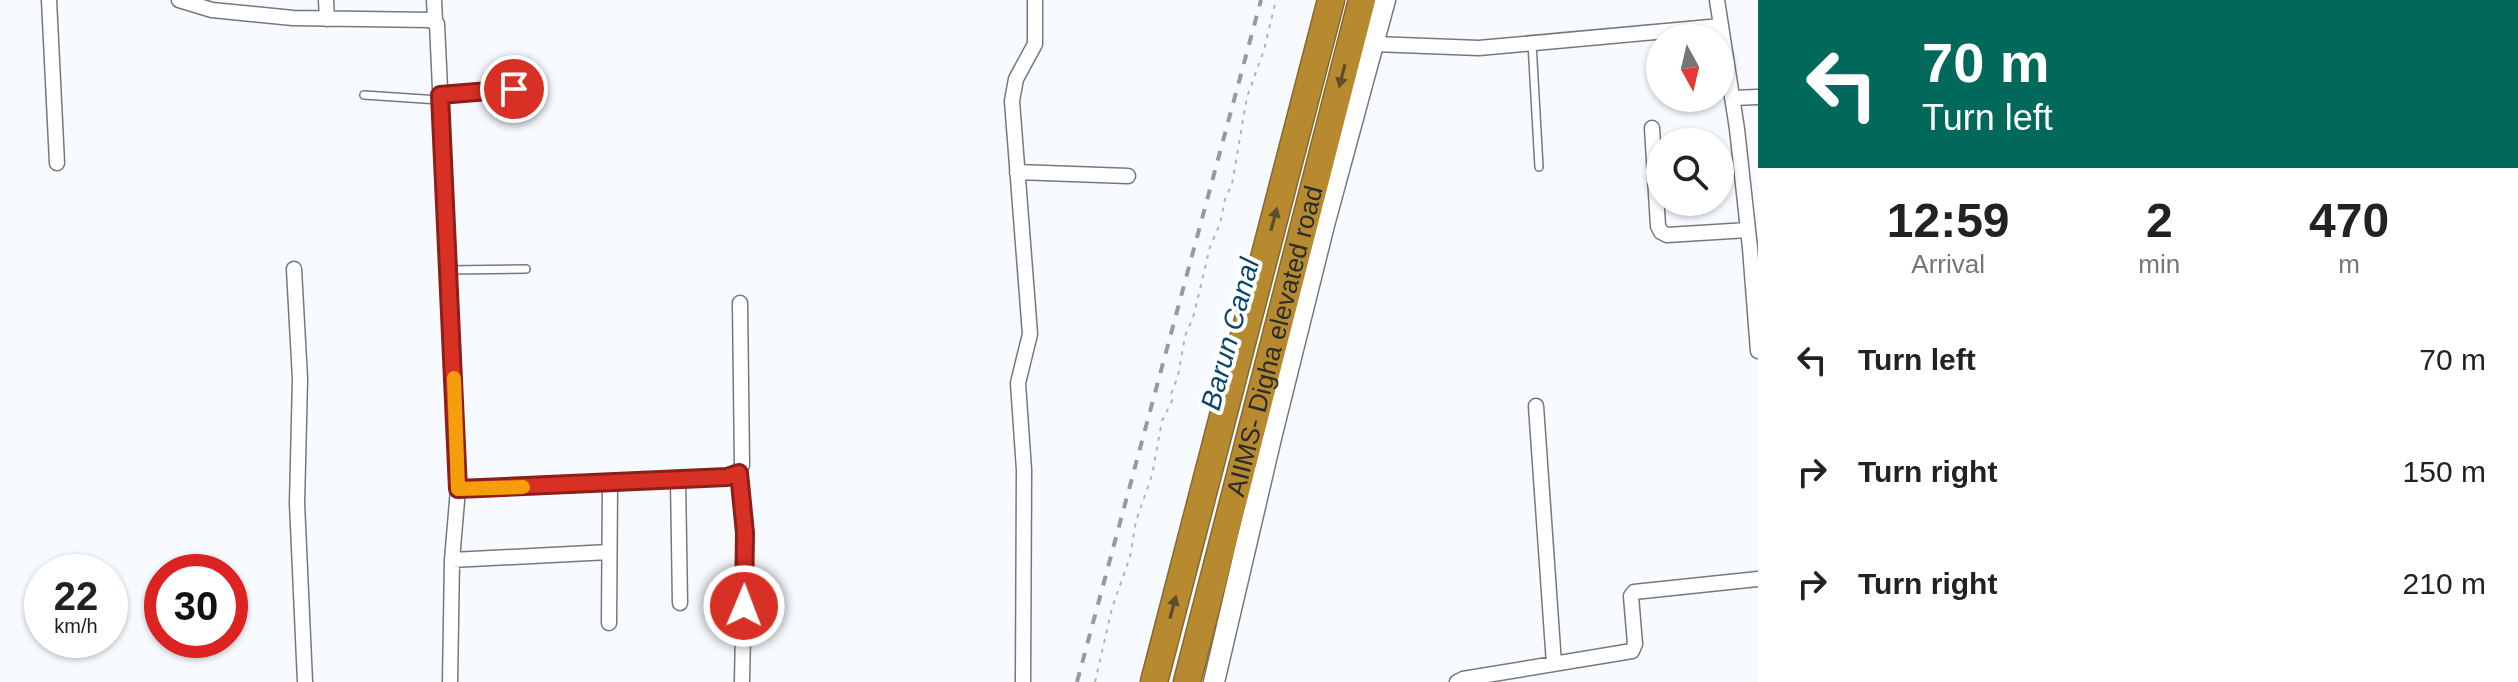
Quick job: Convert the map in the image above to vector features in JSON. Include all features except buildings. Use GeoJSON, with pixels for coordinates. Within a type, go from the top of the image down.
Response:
{"type":"FeatureCollection","features":[{"type":"Feature","properties":{"kind":"highway","name":"AIIMS- Digha elevated road"},"geometry":{"type":"LineString","coordinates":[[1154,682],[1331,0]]}},
{"type":"Feature","properties":{"kind":"highway","name":"AIIMS- Digha elevated road"},"geometry":{"type":"LineString","coordinates":[[1187,682],[1362,0]]}},
{"type":"Feature","properties":{"kind":"main road"},"geometry":{"type":"LineString","coordinates":[[1214,682],[1324,225],[1385,0]]}},
{"type":"Feature","properties":{"kind":"street"},"geometry":{"type":"LineString","coordinates":[[49,0],[57,163]]}},
{"type":"Feature","properties":{"kind":"street"},"geometry":{"type":"LineString","coordinates":[[179,0],[212,10],[260,7],[327,19],[435,21]]}},
{"type":"Feature","properties":{"kind":"street"},"geometry":{"type":"LineString","coordinates":[[326,0],[327,19]]}},
{"type":"Feature","properties":{"kind":"street"},"geometry":{"type":"LineString","coordinates":[[434,0],[438,28],[458,489],[452,560],[450,682]]}},
{"type":"Feature","properties":{"kind":"street"},"geometry":{"type":"LineString","coordinates":[[1023,682],[1024,470],[1018,383],[1030,334],[1012,101],[1016,79],[1035,44],[1035,0]]}},
{"type":"Feature","properties":{"kind":"street"},"geometry":{"type":"LineString","coordinates":[[1717,0],[1721,24]]}},
{"type":"Feature","properties":{"kind":"street"},"geometry":{"type":"LineString","coordinates":[[1374,44],[1479,48],[1646,33]]}},
{"type":"Feature","properties":{"kind":"street"},"geometry":{"type":"LineString","coordinates":[[1734,98],[1758,97]]}},
{"type":"Feature","properties":{"kind":"street"},"geometry":{"type":"LineString","coordinates":[[1734,112],[1758,351]]}},
{"type":"Feature","properties":{"kind":"street"},"geometry":{"type":"LineString","coordinates":[[1017,172],[1128,176]]}},
{"type":"Feature","properties":{"kind":"street"},"geometry":{"type":"LineString","coordinates":[[1657,216],[1661,232],[1667,235],[1748,230]]}},
{"type":"Feature","properties":{"kind":"street"},"geometry":{"type":"LineString","coordinates":[[294,269],[300,379],[297,503],[305,682]]}},
{"type":"Feature","properties":{"kind":"street"},"geometry":{"type":"LineString","coordinates":[[740,303],[742,465],[739,473],[745,533],[742,682]]}},
{"type":"Feature","properties":{"kind":"street"},"geometry":{"type":"LineString","coordinates":[[1536,406],[1554,664]]}},
{"type":"Feature","properties":{"kind":"street"},"geometry":{"type":"LineString","coordinates":[[458,489],[610,484],[732,477],[739,473]]}},
{"type":"Feature","properties":{"kind":"street"},"geometry":{"type":"LineString","coordinates":[[678,480],[680,603]]}},
{"type":"Feature","properties":{"kind":"street"},"geometry":{"type":"LineString","coordinates":[[609,623],[610,484]]}},
{"type":"Feature","properties":{"kind":"street"},"geometry":{"type":"LineString","coordinates":[[452,560],[609,552]]}},
{"type":"Feature","properties":{"kind":"street"},"geometry":{"type":"LineString","coordinates":[[1457,682],[1463,679],[1513,677],[1554,664],[1634,650],[1631,596],[1634,592],[1758,579]]}},
{"type":"Feature","properties":{"kind":"lane"},"geometry":{"type":"LineString","coordinates":[[1532,43],[1539,167]]}},
{"type":"Feature","properties":{"kind":"lane"},"geometry":{"type":"LineString","coordinates":[[364,95],[440,98],[539,87]]}},
{"type":"Feature","properties":{"kind":"lane"},"geometry":{"type":"LineString","coordinates":[[447,270],[526,269]]}},
{"type":"Feature","properties":{"kind":"path"},"geometry":{"type":"LineString","coordinates":[[1095,682],[1112,608],[1130,557],[1136,521],[1152,475],[1162,421],[1172,401],[1185,336],[1193,318],[1210,247],[1232,184],[1247,97],[1264,50],[1276,0]]}},
{"type":"Feature","properties":{"kind":"railway"},"geometry":{"type":"LineString","coordinates":[[1077,682],[1261,0]]}},
{"type":"Feature","properties":{"kind":"slow traffic"},"geometry":{"type":"LineString","coordinates":[[454,378],[458,489],[523,487]]}},
{"type":"Feature","properties":{"kind":"route"},"geometry":{"type":"LineString","coordinates":[[514,89],[440,95],[439,100],[458,489],[610,484],[727,477],[739,473],[745,533],[744,606]]}},
{"type":"Feature","properties":{"kind":"water label","name":"Barun Canal"},"geometry":{"type":"Point","coordinates":[1230,334]}}]}
